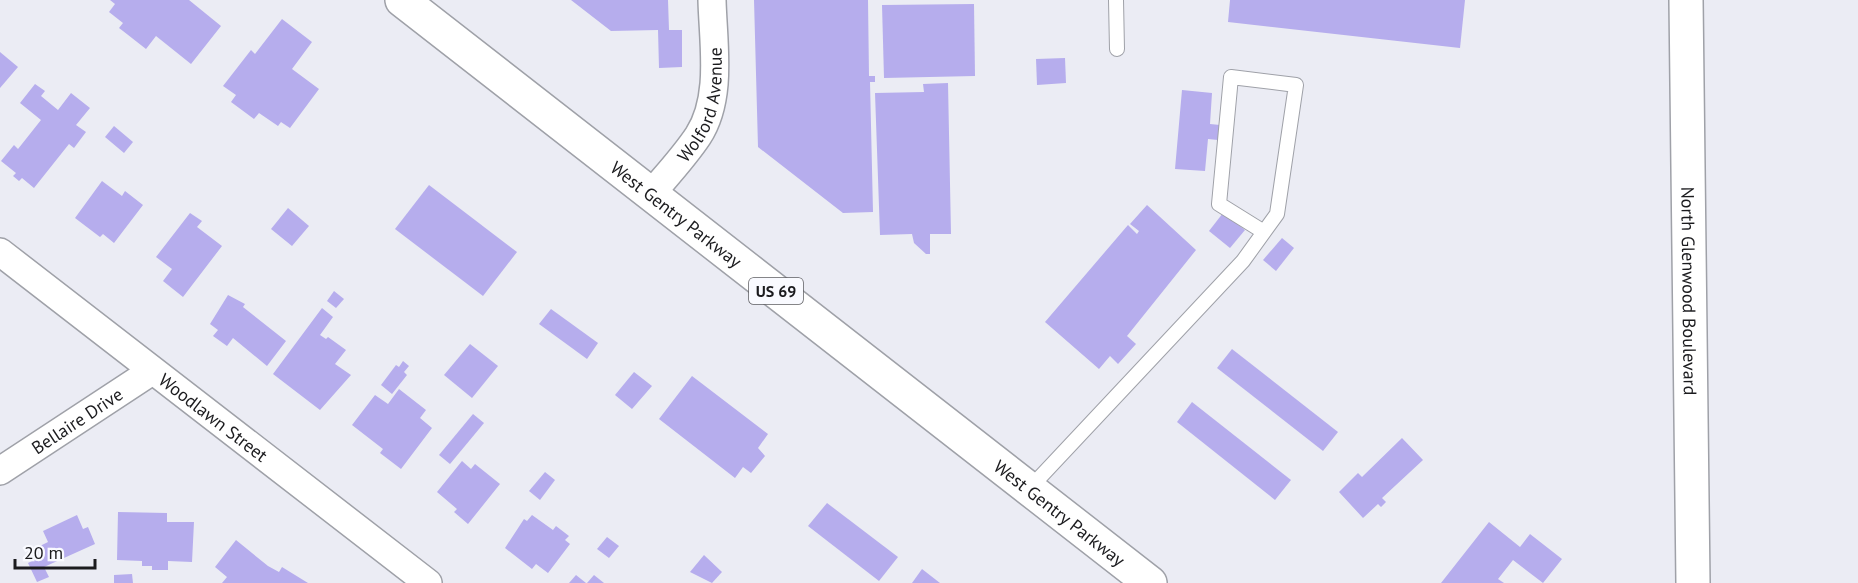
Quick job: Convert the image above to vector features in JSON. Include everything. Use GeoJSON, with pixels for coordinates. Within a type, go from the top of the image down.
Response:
{"type":"FeatureCollection","features":[{"type":"Feature","properties":{"kind":"main road","name":"West Gentry Parkway"},"geometry":{"type":"LineString","coordinates":[[402,0],[1149,583]]}},
{"type":"Feature","properties":{"kind":"main road","name":"North Glenwood Boulevard"},"geometry":{"type":"LineString","coordinates":[[1686,0],[1693,583]]}},
{"type":"Feature","properties":{"kind":"street","name":"Wolford Avenue"},"geometry":{"type":"LineString","coordinates":[[651,194],[699,135],[707,117],[714,80],[712,0]]}},
{"type":"Feature","properties":{"kind":"street","name":"Woodlawn Street"},"geometry":{"type":"LineString","coordinates":[[0,252],[428,583]]}},
{"type":"Feature","properties":{"kind":"street","name":"Bellaire Drive"},"geometry":{"type":"LineString","coordinates":[[0,471],[152,371]]}},
{"type":"Feature","properties":{"kind":"lane"},"geometry":{"type":"LineString","coordinates":[[1116,0],[1117,49]]}},
{"type":"Feature","properties":{"kind":"lane"},"geometry":{"type":"LineString","coordinates":[[1029,489],[1243,261],[1264,232],[1277,214],[1296,85],[1231,77],[1219,204],[1264,232]]}},
{"type":"Feature","properties":{"kind":"building"},"geometry":{"type":"Polygon","coordinates":[[[110,0],[189,0],[221,26],[191,64],[156,36],[146,49],[119,28],[123,23],[109,12],[115,4],[110,0]]]}},
{"type":"Feature","properties":{"kind":"building"},"geometry":{"type":"Polygon","coordinates":[[[571,0],[668,0],[669,30],[682,30],[682,67],[659,68],[658,30],[611,31],[571,0]]]}},
{"type":"Feature","properties":{"kind":"building"},"geometry":{"type":"Polygon","coordinates":[[[754,0],[868,0],[869,76],[875,76],[875,82],[870,82],[873,212],[843,213],[758,147],[754,0]]]}},
{"type":"Feature","properties":{"kind":"building"},"geometry":{"type":"Polygon","coordinates":[[[1230,0],[1465,0],[1460,48],[1228,22],[1230,0]]]}},
{"type":"Feature","properties":{"kind":"building"},"geometry":{"type":"Polygon","coordinates":[[[974,4],[975,76],[884,78],[882,5],[974,4]]]}},
{"type":"Feature","properties":{"kind":"building"},"geometry":{"type":"Polygon","coordinates":[[[282,19],[312,42],[292,69],[319,89],[290,128],[281,122],[278,126],[259,113],[254,119],[231,102],[236,95],[223,86],[251,50],[255,54],[282,19]]]}},
{"type":"Feature","properties":{"kind":"building"},"geometry":{"type":"Polygon","coordinates":[[[0,52],[18,67],[0,88],[0,52]]]}},
{"type":"Feature","properties":{"kind":"building"},"geometry":{"type":"Polygon","coordinates":[[[1065,58],[1066,83],[1037,85],[1036,59],[1065,58]]]}},
{"type":"Feature","properties":{"kind":"building"},"geometry":{"type":"Polygon","coordinates":[[[948,83],[951,234],[930,234],[930,254],[926,254],[914,243],[912,234],[880,235],[875,93],[924,92],[923,84],[948,83]]]}},
{"type":"Feature","properties":{"kind":"building"},"geometry":{"type":"Polygon","coordinates":[[[35,84],[45,91],[41,96],[58,110],[71,93],[90,108],[76,125],[86,132],[74,148],[69,144],[34,188],[22,178],[19,181],[13,176],[16,173],[1,161],[14,145],[18,149],[41,120],[20,103],[35,84]]]}},
{"type":"Feature","properties":{"kind":"building"},"geometry":{"type":"Polygon","coordinates":[[[1182,90],[1212,93],[1210,124],[1220,125],[1218,140],[1208,139],[1205,171],[1175,169],[1182,90]]]}},
{"type":"Feature","properties":{"kind":"building"},"geometry":{"type":"Polygon","coordinates":[[[114,126],[133,142],[124,153],[105,137],[114,126]]]}},
{"type":"Feature","properties":{"kind":"building"},"geometry":{"type":"Polygon","coordinates":[[[102,181],[122,196],[125,191],[143,205],[114,243],[103,234],[100,237],[75,218],[102,181]]]}},
{"type":"Feature","properties":{"kind":"building"},"geometry":{"type":"Polygon","coordinates":[[[429,185],[517,252],[483,296],[395,229],[429,185]]]}},
{"type":"Feature","properties":{"kind":"building"},"geometry":{"type":"Polygon","coordinates":[[[1147,205],[1196,250],[1127,336],[1136,344],[1118,364],[1110,356],[1099,369],[1045,322],[1128,225],[1137,234],[1139,231],[1130,224],[1147,205]]]}},
{"type":"Feature","properties":{"kind":"building"},"geometry":{"type":"Polygon","coordinates":[[[288,208],[309,226],[292,246],[271,229],[288,208]]]}},
{"type":"Feature","properties":{"kind":"building"},"geometry":{"type":"Polygon","coordinates":[[[190,213],[202,221],[197,227],[222,246],[183,297],[163,281],[172,269],[156,257],[190,213]]]}},
{"type":"Feature","properties":{"kind":"building"},"geometry":{"type":"Polygon","coordinates":[[[1223,213],[1245,230],[1230,248],[1209,231],[1223,213]]]}},
{"type":"Feature","properties":{"kind":"building"},"geometry":{"type":"Polygon","coordinates":[[[1282,238],[1294,248],[1276,271],[1263,260],[1282,238]]]}},
{"type":"Feature","properties":{"kind":"building"},"geometry":{"type":"Polygon","coordinates":[[[334,291],[344,299],[336,308],[327,301],[334,291]]]}},
{"type":"Feature","properties":{"kind":"building"},"geometry":{"type":"Polygon","coordinates":[[[228,295],[245,304],[243,307],[286,341],[267,366],[233,338],[227,346],[213,336],[218,330],[210,324],[228,295]]]}},
{"type":"Feature","properties":{"kind":"building"},"geometry":{"type":"Polygon","coordinates":[[[322,308],[333,317],[320,335],[326,339],[328,337],[346,350],[335,364],[351,375],[320,410],[273,374],[322,308]]]}},
{"type":"Feature","properties":{"kind":"building"},"geometry":{"type":"Polygon","coordinates":[[[551,309],[598,343],[587,359],[539,324],[551,309]]]}},
{"type":"Feature","properties":{"kind":"building"},"geometry":{"type":"Polygon","coordinates":[[[470,344],[498,366],[472,398],[444,375],[470,344]]]}},
{"type":"Feature","properties":{"kind":"building"},"geometry":{"type":"Polygon","coordinates":[[[1232,349],[1338,432],[1323,451],[1217,368],[1232,349]]]}},
{"type":"Feature","properties":{"kind":"building"},"geometry":{"type":"Polygon","coordinates":[[[403,361],[409,366],[404,372],[407,375],[392,394],[381,385],[396,365],[399,367],[403,361]]]}},
{"type":"Feature","properties":{"kind":"building"},"geometry":{"type":"Polygon","coordinates":[[[634,372],[652,386],[632,409],[615,395],[634,372]]]}},
{"type":"Feature","properties":{"kind":"building"},"geometry":{"type":"Polygon","coordinates":[[[692,376],[768,434],[758,448],[765,456],[751,473],[743,467],[735,478],[659,419],[692,376]]]}},
{"type":"Feature","properties":{"kind":"building"},"geometry":{"type":"Polygon","coordinates":[[[399,389],[426,410],[420,418],[432,428],[401,469],[380,453],[383,449],[352,425],[375,395],[388,404],[399,389]]]}},
{"type":"Feature","properties":{"kind":"building"},"geometry":{"type":"Polygon","coordinates":[[[1192,402],[1291,480],[1275,500],[1177,422],[1192,402]]]}},
{"type":"Feature","properties":{"kind":"building"},"geometry":{"type":"Polygon","coordinates":[[[473,414],[484,423],[450,464],[439,455],[473,414]]]}},
{"type":"Feature","properties":{"kind":"building"},"geometry":{"type":"Polygon","coordinates":[[[1402,438],[1423,460],[1382,498],[1386,502],[1381,507],[1378,504],[1363,518],[1339,492],[1358,473],[1362,477],[1402,438]]]}},
{"type":"Feature","properties":{"kind":"building"},"geometry":{"type":"Polygon","coordinates":[[[462,461],[471,469],[475,464],[500,484],[468,524],[454,512],[457,509],[437,492],[462,461]]]}},
{"type":"Feature","properties":{"kind":"building"},"geometry":{"type":"Polygon","coordinates":[[[545,472],[555,480],[540,500],[529,491],[545,472]]]}},
{"type":"Feature","properties":{"kind":"building"},"geometry":{"type":"Polygon","coordinates":[[[827,503],[898,557],[879,581],[808,526],[827,503]]]}},
{"type":"Feature","properties":{"kind":"building"},"geometry":{"type":"Polygon","coordinates":[[[118,512],[167,513],[167,522],[194,522],[192,562],[168,561],[168,570],[152,570],[152,566],[142,566],[142,561],[117,560],[118,512]]]}},
{"type":"Feature","properties":{"kind":"building"},"geometry":{"type":"Polygon","coordinates":[[[77,515],[83,529],[88,527],[95,544],[44,567],[49,577],[37,582],[28,563],[44,555],[40,546],[48,542],[43,531],[77,515]]]}},
{"type":"Feature","properties":{"kind":"building"},"geometry":{"type":"Polygon","coordinates":[[[532,515],[553,530],[556,526],[569,536],[565,540],[570,544],[548,573],[536,564],[532,569],[505,548],[524,519],[527,521],[532,515]]]}},
{"type":"Feature","properties":{"kind":"building"},"geometry":{"type":"Polygon","coordinates":[[[1489,522],[1520,547],[1530,534],[1562,559],[1543,583],[1513,560],[1498,579],[1504,583],[1441,583],[1489,522]]]}},
{"type":"Feature","properties":{"kind":"building"},"geometry":{"type":"Polygon","coordinates":[[[607,537],[619,546],[609,558],[597,549],[607,537]]]}},
{"type":"Feature","properties":{"kind":"building"},"geometry":{"type":"Polygon","coordinates":[[[236,540],[268,566],[279,572],[282,567],[308,583],[222,583],[227,577],[215,567],[236,540]]]}},
{"type":"Feature","properties":{"kind":"building"},"geometry":{"type":"Polygon","coordinates":[[[704,555],[722,572],[712,583],[690,572],[704,555]]]}},
{"type":"Feature","properties":{"kind":"building"},"geometry":{"type":"Polygon","coordinates":[[[922,569],[940,583],[912,583],[922,569]]]}},
{"type":"Feature","properties":{"kind":"building"},"geometry":{"type":"Polygon","coordinates":[[[132,574],[133,583],[114,583],[114,575],[132,574]]]}},
{"type":"Feature","properties":{"kind":"building"},"geometry":{"type":"Polygon","coordinates":[[[576,575],[586,583],[569,583],[576,575]]]}},
{"type":"Feature","properties":{"kind":"building"},"geometry":{"type":"Polygon","coordinates":[[[594,575],[604,583],[587,583],[594,575]]]}}]}
